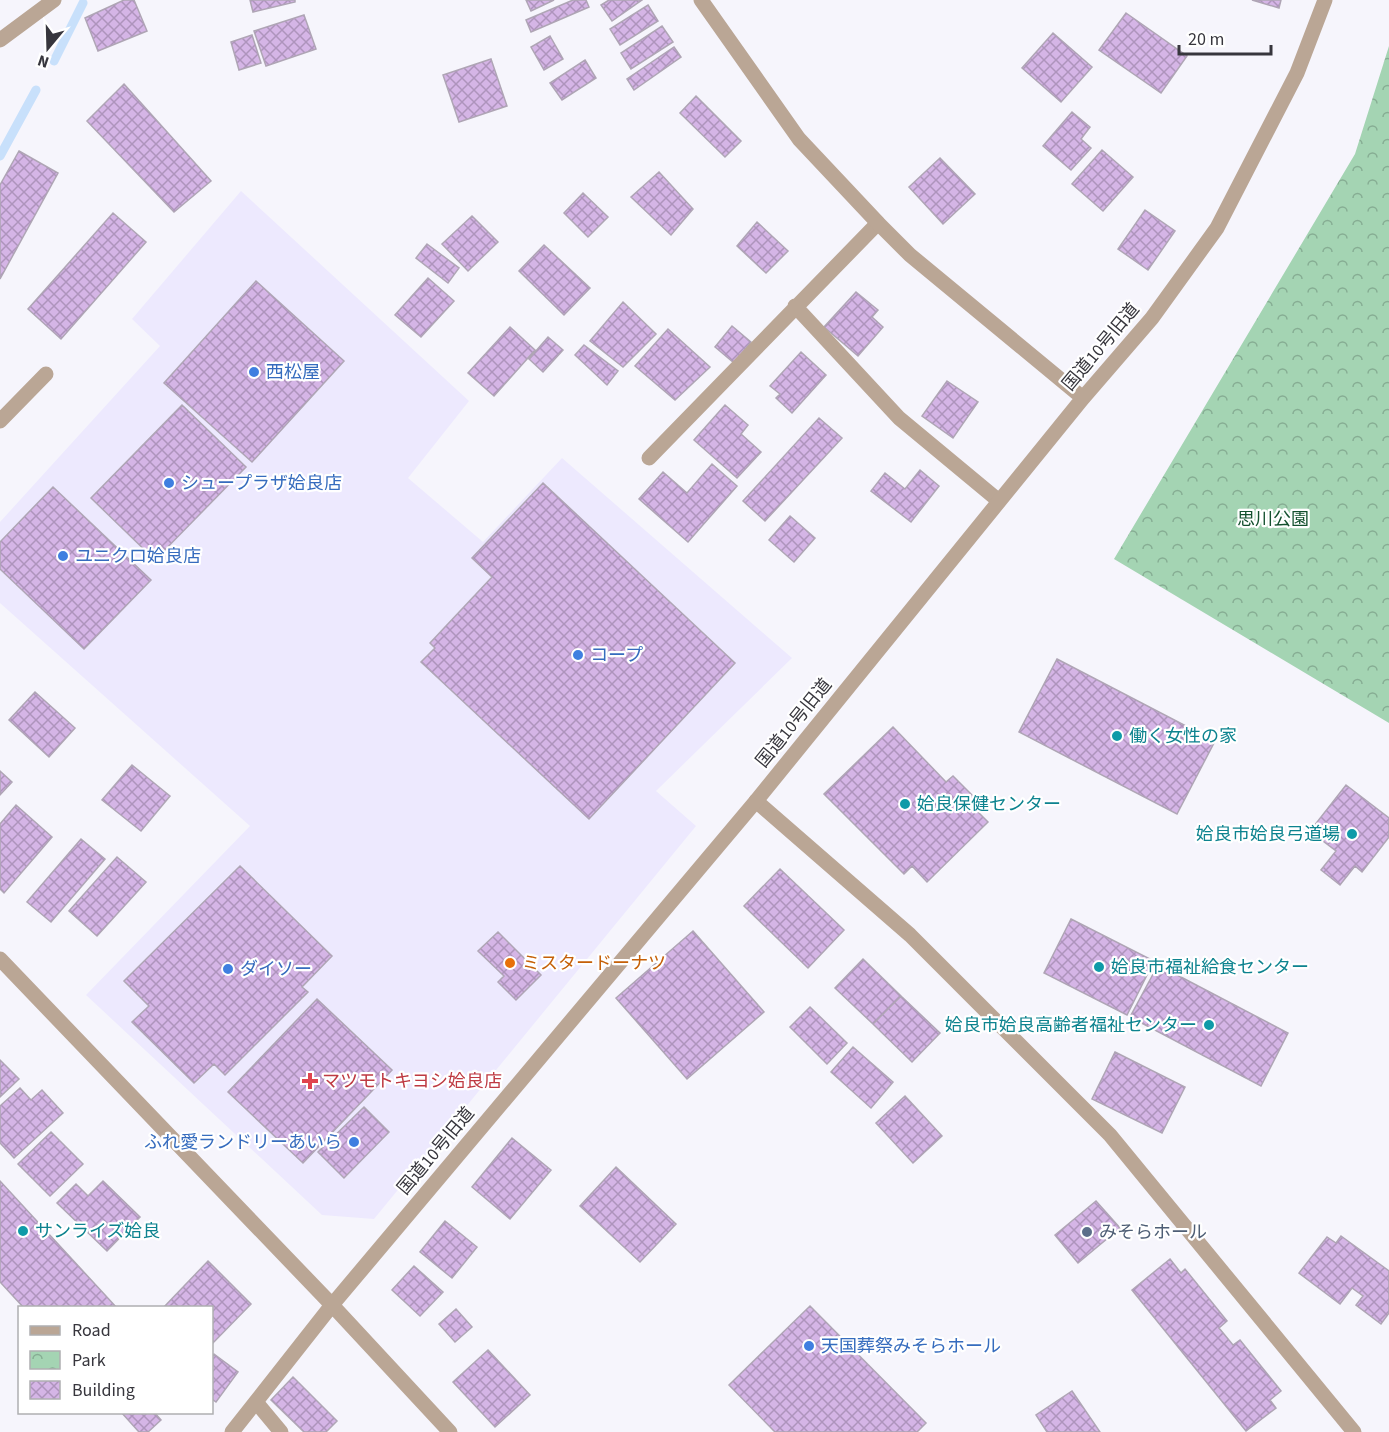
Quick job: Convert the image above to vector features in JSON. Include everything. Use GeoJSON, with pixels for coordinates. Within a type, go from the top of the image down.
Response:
{"type":"FeatureCollection","features":[{"type":"Feature","properties":{"kind":"street"},"geometry":{"type":"LineString","coordinates":[[0,40],[54,0]]}},
{"type":"Feature","properties":{"kind":"street"},"geometry":{"type":"LineString","coordinates":[[701,0],[799,139],[878,223],[910,255],[1083,398]]}},
{"type":"Feature","properties":{"kind":"street","name":"国道10号旧道"},"geometry":{"type":"LineString","coordinates":[[232,1432],[332,1305],[756,801],[1083,398],[1152,318],[1217,228],[1297,73],[1325,0]]}},
{"type":"Feature","properties":{"kind":"street"},"geometry":{"type":"LineString","coordinates":[[649,458],[878,223]]}},
{"type":"Feature","properties":{"kind":"street"},"geometry":{"type":"LineString","coordinates":[[795,306],[899,418],[999,501]]}},
{"type":"Feature","properties":{"kind":"street"},"geometry":{"type":"LineString","coordinates":[[0,421],[46,374]]}},
{"type":"Feature","properties":{"kind":"street"},"geometry":{"type":"LineString","coordinates":[[756,801],[910,935],[1110,1136],[1354,1432]]}},
{"type":"Feature","properties":{"kind":"street"},"geometry":{"type":"LineString","coordinates":[[0,959],[332,1305],[450,1432]]}},
{"type":"Feature","properties":{"kind":"street"},"geometry":{"type":"LineString","coordinates":[[256,1402],[281,1432]]}},
{"type":"Feature","properties":{"kind":"shaded area"},"geometry":{"type":"Polygon","coordinates":[[[241,191],[469,401],[408,478],[483,542],[562,458],[792,658],[656,791],[696,826],[374,1219],[322,1215],[86,995],[250,826],[0,603],[0,522],[160,346],[132,319],[241,191]]]}},
{"type":"Feature","properties":{"kind":"green space","name":"思川公園"},"geometry":{"type":"Polygon","coordinates":[[[1389,46],[1389,723],[1114,559],[1355,154],[1389,46]]]}},
{"type":"Feature","properties":{"kind":"building"},"geometry":{"type":"Polygon","coordinates":[[[124,0],[134,0],[147,31],[98,51],[85,18],[124,0]]]}},
{"type":"Feature","properties":{"kind":"building"},"geometry":{"type":"Polygon","coordinates":[[[250,0],[295,0],[295,2],[253,12],[250,0]]]}},
{"type":"Feature","properties":{"kind":"building"},"geometry":{"type":"Polygon","coordinates":[[[526,0],[554,0],[531,11],[526,0]]]}},
{"type":"Feature","properties":{"kind":"building"},"geometry":{"type":"Polygon","coordinates":[[[573,0],[586,0],[589,7],[531,32],[526,20],[573,0]]]}},
{"type":"Feature","properties":{"kind":"building"},"geometry":{"type":"Polygon","coordinates":[[[609,0],[642,0],[612,21],[601,5],[609,0]]]}},
{"type":"Feature","properties":{"kind":"building"},"geometry":{"type":"Polygon","coordinates":[[[1252,0],[1281,0],[1279,8],[1252,0]]]}},
{"type":"Feature","properties":{"kind":"building"},"geometry":{"type":"Polygon","coordinates":[[[648,5],[658,21],[620,45],[610,29],[648,5]]]}},
{"type":"Feature","properties":{"kind":"building"},"geometry":{"type":"Polygon","coordinates":[[[1126,13],[1187,56],[1161,93],[1099,50],[1126,13]]]}},
{"type":"Feature","properties":{"kind":"building"},"geometry":{"type":"Polygon","coordinates":[[[304,15],[316,49],[266,66],[254,31],[304,15]]]}},
{"type":"Feature","properties":{"kind":"building"},"geometry":{"type":"Polygon","coordinates":[[[662,26],[673,42],[631,69],[621,53],[662,26]]]}},
{"type":"Feature","properties":{"kind":"building"},"geometry":{"type":"Polygon","coordinates":[[[1053,33],[1092,67],[1061,102],[1022,68],[1053,33]]]}},
{"type":"Feature","properties":{"kind":"building"},"geometry":{"type":"Polygon","coordinates":[[[252,35],[261,63],[239,70],[231,42],[252,35]]]}},
{"type":"Feature","properties":{"kind":"building"},"geometry":{"type":"Polygon","coordinates":[[[550,36],[563,59],[544,70],[531,47],[550,36]]]}},
{"type":"Feature","properties":{"kind":"building"},"geometry":{"type":"Polygon","coordinates":[[[674,47],[681,57],[634,90],[627,79],[674,47]]]}},
{"type":"Feature","properties":{"kind":"building"},"geometry":{"type":"Polygon","coordinates":[[[491,59],[507,106],[459,122],[443,75],[491,59]]]}},
{"type":"Feature","properties":{"kind":"building"},"geometry":{"type":"Polygon","coordinates":[[[585,60],[596,78],[562,100],[550,83],[585,60]]]}},
{"type":"Feature","properties":{"kind":"building"},"geometry":{"type":"Polygon","coordinates":[[[124,84],[211,181],[174,212],[87,121],[124,84]]]}},
{"type":"Feature","properties":{"kind":"building"},"geometry":{"type":"Polygon","coordinates":[[[696,96],[741,141],[725,157],[680,113],[696,96]]]}},
{"type":"Feature","properties":{"kind":"building"},"geometry":{"type":"Polygon","coordinates":[[[1072,112],[1090,127],[1081,139],[1091,148],[1071,170],[1043,146],[1072,112]]]}},
{"type":"Feature","properties":{"kind":"building"},"geometry":{"type":"Polygon","coordinates":[[[1102,150],[1133,177],[1103,211],[1072,184],[1102,150]]]}},
{"type":"Feature","properties":{"kind":"building"},"geometry":{"type":"Polygon","coordinates":[[[19,151],[58,173],[0,279],[0,185],[19,151]]]}},
{"type":"Feature","properties":{"kind":"building"},"geometry":{"type":"Polygon","coordinates":[[[940,158],[975,194],[943,224],[909,187],[940,158]]]}},
{"type":"Feature","properties":{"kind":"building"},"geometry":{"type":"Polygon","coordinates":[[[659,172],[693,209],[671,235],[631,197],[659,172]]]}},
{"type":"Feature","properties":{"kind":"building"},"geometry":{"type":"Polygon","coordinates":[[[583,193],[608,217],[588,237],[564,213],[583,193]]]}},
{"type":"Feature","properties":{"kind":"building"},"geometry":{"type":"Polygon","coordinates":[[[1145,210],[1175,231],[1148,270],[1118,249],[1145,210]]]}},
{"type":"Feature","properties":{"kind":"building"},"geometry":{"type":"Polygon","coordinates":[[[113,213],[146,242],[61,339],[28,309],[113,213]]]}},
{"type":"Feature","properties":{"kind":"building"},"geometry":{"type":"Polygon","coordinates":[[[472,216],[498,242],[468,271],[442,244],[472,216]]]}},
{"type":"Feature","properties":{"kind":"building"},"geometry":{"type":"Polygon","coordinates":[[[757,222],[788,251],[766,273],[737,246],[757,222]]]}},
{"type":"Feature","properties":{"kind":"building"},"geometry":{"type":"Polygon","coordinates":[[[427,244],[459,268],[448,283],[416,258],[427,244]]]}},
{"type":"Feature","properties":{"kind":"building"},"geometry":{"type":"Polygon","coordinates":[[[544,245],[590,288],[564,315],[519,271],[544,245]]]}},
{"type":"Feature","properties":{"kind":"building"},"geometry":{"type":"Polygon","coordinates":[[[428,278],[454,301],[421,337],[395,315],[428,278]]]}},
{"type":"Feature","properties":{"kind":"building","name":"西松屋"},"geometry":{"type":"Polygon","coordinates":[[[256,281],[344,361],[252,462],[164,383],[256,281]]]}},
{"type":"Feature","properties":{"kind":"building"},"geometry":{"type":"Polygon","coordinates":[[[856,292],[878,310],[872,317],[883,327],[858,356],[824,327],[856,292]]]}},
{"type":"Feature","properties":{"kind":"building"},"geometry":{"type":"Polygon","coordinates":[[[623,302],[656,334],[623,367],[590,341],[623,302]]]}},
{"type":"Feature","properties":{"kind":"building"},"geometry":{"type":"Polygon","coordinates":[[[732,326],[751,342],[734,363],[715,347],[732,326]]]}},
{"type":"Feature","properties":{"kind":"building"},"geometry":{"type":"Polygon","coordinates":[[[510,327],[535,350],[494,396],[468,373],[510,327]]]}},
{"type":"Feature","properties":{"kind":"building"},"geometry":{"type":"Polygon","coordinates":[[[668,329],[710,367],[675,400],[635,366],[668,329]]]}},
{"type":"Feature","properties":{"kind":"building"},"geometry":{"type":"Polygon","coordinates":[[[548,337],[563,350],[543,372],[529,359],[548,337]]]}},
{"type":"Feature","properties":{"kind":"building"},"geometry":{"type":"Polygon","coordinates":[[[584,345],[618,371],[607,385],[575,355],[584,345]]]}},
{"type":"Feature","properties":{"kind":"building"},"geometry":{"type":"Polygon","coordinates":[[[801,352],[826,375],[792,413],[776,398],[780,394],[770,386],[801,352]]]}},
{"type":"Feature","properties":{"kind":"building"},"geometry":{"type":"Polygon","coordinates":[[[947,381],[978,402],[953,438],[922,416],[947,381]]]}},
{"type":"Feature","properties":{"kind":"building","name":"シュープラザ姶良店"},"geometry":{"type":"Polygon","coordinates":[[[182,405],[246,467],[155,560],[91,498],[182,405]]]}},
{"type":"Feature","properties":{"kind":"building"},"geometry":{"type":"Polygon","coordinates":[[[725,405],[748,425],[741,434],[761,452],[737,478],[694,440],[725,405]]]}},
{"type":"Feature","properties":{"kind":"building"},"geometry":{"type":"Polygon","coordinates":[[[819,418],[842,438],[765,521],[743,501],[819,418]]]}},
{"type":"Feature","properties":{"kind":"building"},"geometry":{"type":"Polygon","coordinates":[[[712,464],[737,486],[688,542],[639,499],[663,472],[687,493],[712,464]]]}},
{"type":"Feature","properties":{"kind":"building"},"geometry":{"type":"Polygon","coordinates":[[[920,470],[939,486],[911,522],[871,491],[885,473],[905,489],[920,470]]]}},
{"type":"Feature","properties":{"kind":"building","name":"コープ"},"geometry":{"type":"Polygon","coordinates":[[[543,483],[735,663],[589,819],[421,662],[435,648],[430,643],[492,577],[472,558],[543,483]]]}},
{"type":"Feature","properties":{"kind":"building","name":"ユニクロ姶良店"},"geometry":{"type":"Polygon","coordinates":[[[53,487],[151,580],[84,649],[0,569],[0,542],[53,487]]]}},
{"type":"Feature","properties":{"kind":"building"},"geometry":{"type":"Polygon","coordinates":[[[790,516],[815,538],[794,562],[769,540],[790,516]]]}},
{"type":"Feature","properties":{"kind":"building","name":"働く女性の家"},"geometry":{"type":"Polygon","coordinates":[[[1057,659],[1215,741],[1177,814],[1019,732],[1057,659]]]}},
{"type":"Feature","properties":{"kind":"building"},"geometry":{"type":"Polygon","coordinates":[[[35,692],[75,728],[49,757],[9,720],[35,692]]]}},
{"type":"Feature","properties":{"kind":"building","name":"姶良保健センター"},"geometry":{"type":"Polygon","coordinates":[[[893,727],[946,782],[953,776],[978,801],[973,807],[988,822],[927,882],[912,866],[904,874],[824,794],[893,727]]]}},
{"type":"Feature","properties":{"kind":"building"},"geometry":{"type":"Polygon","coordinates":[[[132,765],[170,796],[141,831],[102,800],[132,765]]]}},
{"type":"Feature","properties":{"kind":"building"},"geometry":{"type":"Polygon","coordinates":[[[0,771],[12,782],[0,795],[0,771]]]}},
{"type":"Feature","properties":{"kind":"building","name":"姶良市姶良弓道場"},"geometry":{"type":"Polygon","coordinates":[[[1346,785],[1389,818],[1389,837],[1362,872],[1355,866],[1340,885],[1321,870],[1336,851],[1310,831],[1346,785]]]}},
{"type":"Feature","properties":{"kind":"building"},"geometry":{"type":"Polygon","coordinates":[[[16,805],[52,837],[4,893],[0,889],[0,824],[16,805]]]}},
{"type":"Feature","properties":{"kind":"building"},"geometry":{"type":"Polygon","coordinates":[[[81,839],[105,859],[51,922],[27,902],[81,839]]]}},
{"type":"Feature","properties":{"kind":"building"},"geometry":{"type":"Polygon","coordinates":[[[117,857],[146,882],[97,936],[69,911],[117,857]]]}},
{"type":"Feature","properties":{"kind":"building","name":"ダイソー"},"geometry":{"type":"Polygon","coordinates":[[[240,866],[332,956],[302,987],[308,992],[225,1075],[214,1064],[194,1083],[132,1022],[149,1006],[124,981],[240,866]]]}},
{"type":"Feature","properties":{"kind":"building"},"geometry":{"type":"Polygon","coordinates":[[[780,869],[844,930],[808,968],[744,906],[780,869]]]}},
{"type":"Feature","properties":{"kind":"building","name":"姶良市福祉給食センター"},"geometry":{"type":"Polygon","coordinates":[[[1071,919],[1154,961],[1127,1015],[1044,973],[1071,919]]]}},
{"type":"Feature","properties":{"kind":"building"},"geometry":{"type":"Polygon","coordinates":[[[693,931],[764,1012],[687,1079],[616,998],[693,931]]]}},
{"type":"Feature","properties":{"kind":"building","name":"ミスタードーナツ"},"geometry":{"type":"Polygon","coordinates":[[[498,932],[541,975],[516,1000],[498,982],[504,976],[478,951],[498,932]]]}},
{"type":"Feature","properties":{"kind":"building"},"geometry":{"type":"Polygon","coordinates":[[[863,959],[901,996],[873,1024],[835,988],[863,959]]]}},
{"type":"Feature","properties":{"kind":"building","name":"姶良市姶良高齢者福祉センター"},"geometry":{"type":"Polygon","coordinates":[[[1158,965],[1288,1033],[1261,1086],[1130,1017],[1158,965]]]}},
{"type":"Feature","properties":{"kind":"building"},"geometry":{"type":"Polygon","coordinates":[[[901,996],[940,1033],[912,1062],[873,1024],[901,996]]]}},
{"type":"Feature","properties":{"kind":"building","name":"マツモトキヨシ姶良店"},"geometry":{"type":"Polygon","coordinates":[[[317,999],[392,1070],[303,1163],[228,1092],[317,999]]]}},
{"type":"Feature","properties":{"kind":"building"},"geometry":{"type":"Polygon","coordinates":[[[810,1007],[847,1043],[827,1064],[790,1027],[810,1007]]]}},
{"type":"Feature","properties":{"kind":"building"},"geometry":{"type":"Polygon","coordinates":[[[853,1047],[893,1082],[871,1108],[831,1072],[853,1047]]]}},
{"type":"Feature","properties":{"kind":"building"},"geometry":{"type":"Polygon","coordinates":[[[1115,1052],[1185,1087],[1162,1133],[1092,1099],[1115,1052]]]}},
{"type":"Feature","properties":{"kind":"building"},"geometry":{"type":"Polygon","coordinates":[[[0,1060],[19,1079],[0,1097],[0,1060]]]}},
{"type":"Feature","properties":{"kind":"building"},"geometry":{"type":"Polygon","coordinates":[[[20,1088],[31,1100],[42,1090],[63,1113],[14,1158],[0,1143],[0,1106],[20,1088]]]}},
{"type":"Feature","properties":{"kind":"building"},"geometry":{"type":"Polygon","coordinates":[[[905,1096],[942,1136],[913,1163],[876,1123],[905,1096]]]}},
{"type":"Feature","properties":{"kind":"building","name":"ふれ愛ランドリーあいら"},"geometry":{"type":"Polygon","coordinates":[[[364,1107],[389,1132],[344,1178],[318,1152],[364,1107]]]}},
{"type":"Feature","properties":{"kind":"building"},"geometry":{"type":"Polygon","coordinates":[[[51,1132],[83,1164],[50,1196],[18,1164],[51,1132]]]}},
{"type":"Feature","properties":{"kind":"building"},"geometry":{"type":"Polygon","coordinates":[[[512,1138],[551,1170],[510,1219],[472,1187],[512,1138]]]}},
{"type":"Feature","properties":{"kind":"building"},"geometry":{"type":"Polygon","coordinates":[[[616,1167],[676,1224],[640,1262],[580,1206],[616,1167]]]}},
{"type":"Feature","properties":{"kind":"building","name":"サンライズ姶良"},"geometry":{"type":"Polygon","coordinates":[[[0,1181],[115,1306],[22,1306],[0,1282],[0,1181]]]}},
{"type":"Feature","properties":{"kind":"building"},"geometry":{"type":"Polygon","coordinates":[[[103,1181],[140,1217],[107,1251],[57,1203],[76,1184],[88,1196],[103,1181]]]}},
{"type":"Feature","properties":{"kind":"building","name":"みそらホール"},"geometry":{"type":"Polygon","coordinates":[[[1096,1201],[1120,1228],[1078,1263],[1055,1235],[1096,1201]]]}},
{"type":"Feature","properties":{"kind":"building"},"geometry":{"type":"Polygon","coordinates":[[[445,1221],[477,1247],[452,1278],[420,1252],[445,1221]]]}},
{"type":"Feature","properties":{"kind":"building"},"geometry":{"type":"Polygon","coordinates":[[[1341,1236],[1389,1271],[1389,1313],[1381,1324],[1356,1305],[1363,1296],[1352,1288],[1340,1304],[1299,1273],[1327,1237],[1336,1243],[1341,1236]]]}},
{"type":"Feature","properties":{"kind":"building"},"geometry":{"type":"Polygon","coordinates":[[[1170,1259],[1181,1273],[1185,1269],[1227,1321],[1219,1328],[1233,1345],[1240,1340],[1281,1391],[1270,1400],[1276,1408],[1246,1431],[1132,1290],[1170,1259]]]}},
{"type":"Feature","properties":{"kind":"building"},"geometry":{"type":"Polygon","coordinates":[[[208,1261],[251,1304],[213,1343],[213,1306],[165,1306],[208,1261]]]}},
{"type":"Feature","properties":{"kind":"building"},"geometry":{"type":"Polygon","coordinates":[[[414,1266],[443,1292],[420,1316],[392,1290],[414,1266]]]}},
{"type":"Feature","properties":{"kind":"building","name":"天国葬祭みそらホール"},"geometry":{"type":"Polygon","coordinates":[[[810,1306],[926,1423],[917,1432],[775,1432],[729,1385],[810,1306]]]}},
{"type":"Feature","properties":{"kind":"building"},"geometry":{"type":"Polygon","coordinates":[[[456,1309],[472,1327],[455,1342],[439,1324],[456,1309]]]}},
{"type":"Feature","properties":{"kind":"building"},"geometry":{"type":"Polygon","coordinates":[[[488,1350],[530,1395],[495,1427],[453,1382],[488,1350]]]}},
{"type":"Feature","properties":{"kind":"building"},"geometry":{"type":"Polygon","coordinates":[[[214,1354],[238,1372],[216,1402],[213,1400],[214,1354]]]}},
{"type":"Feature","properties":{"kind":"building"},"geometry":{"type":"Polygon","coordinates":[[[293,1377],[337,1421],[326,1432],[304,1432],[271,1400],[293,1377]]]}},
{"type":"Feature","properties":{"kind":"building"},"geometry":{"type":"Polygon","coordinates":[[[1072,1391],[1100,1432],[1047,1432],[1036,1415],[1072,1391]]]}},
{"type":"Feature","properties":{"kind":"building"},"geometry":{"type":"Polygon","coordinates":[[[123,1414],[156,1414],[161,1420],[148,1432],[139,1432],[123,1414]]]}},
{"type":"Feature","properties":{"kind":"waterway"},"geometry":{"type":"LineString","coordinates":[[54,61],[83,3]]}},
{"type":"Feature","properties":{"kind":"waterway"},"geometry":{"type":"LineString","coordinates":[[0,156],[36,90]]}},
{"type":"Feature","properties":{"kind":"place","name":"西松屋"},"geometry":{"type":"Point","coordinates":[254,372]}},
{"type":"Feature","properties":{"kind":"place","name":"シュープラザ姶良店"},"geometry":{"type":"Point","coordinates":[169,483]}},
{"type":"Feature","properties":{"kind":"place","name":"ユニクロ姶良店"},"geometry":{"type":"Point","coordinates":[63,556]}},
{"type":"Feature","properties":{"kind":"place","name":"コープ"},"geometry":{"type":"Point","coordinates":[578,655]}},
{"type":"Feature","properties":{"kind":"place","name":"働く女性の家"},"geometry":{"type":"Point","coordinates":[1117,736]}},
{"type":"Feature","properties":{"kind":"place","name":"姶良保健センター"},"geometry":{"type":"Point","coordinates":[905,804]}},
{"type":"Feature","properties":{"kind":"place","name":"姶良市姶良弓道場"},"geometry":{"type":"Point","coordinates":[1352,834]}},
{"type":"Feature","properties":{"kind":"place","name":"ミスタードーナツ"},"geometry":{"type":"Point","coordinates":[510,963]}},
{"type":"Feature","properties":{"kind":"place","name":"姶良市福祉給食センター"},"geometry":{"type":"Point","coordinates":[1099,967]}},
{"type":"Feature","properties":{"kind":"place","name":"ダイソー"},"geometry":{"type":"Point","coordinates":[228,969]}},
{"type":"Feature","properties":{"kind":"place","name":"姶良市姶良高齢者福祉センター"},"geometry":{"type":"Point","coordinates":[1209,1025]}},
{"type":"Feature","properties":{"kind":"place","name":"マツモトキヨシ姶良店"},"geometry":{"type":"Point","coordinates":[310,1081]}},
{"type":"Feature","properties":{"kind":"place","name":"ふれ愛ランドリーあいら"},"geometry":{"type":"Point","coordinates":[354,1142]}},
{"type":"Feature","properties":{"kind":"place","name":"サンライズ姶良"},"geometry":{"type":"Point","coordinates":[23,1231]}},
{"type":"Feature","properties":{"kind":"place","name":"みそらホール"},"geometry":{"type":"Point","coordinates":[1087,1232]}},
{"type":"Feature","properties":{"kind":"place","name":"天国葬祭みそらホール"},"geometry":{"type":"Point","coordinates":[809,1346]}}]}
